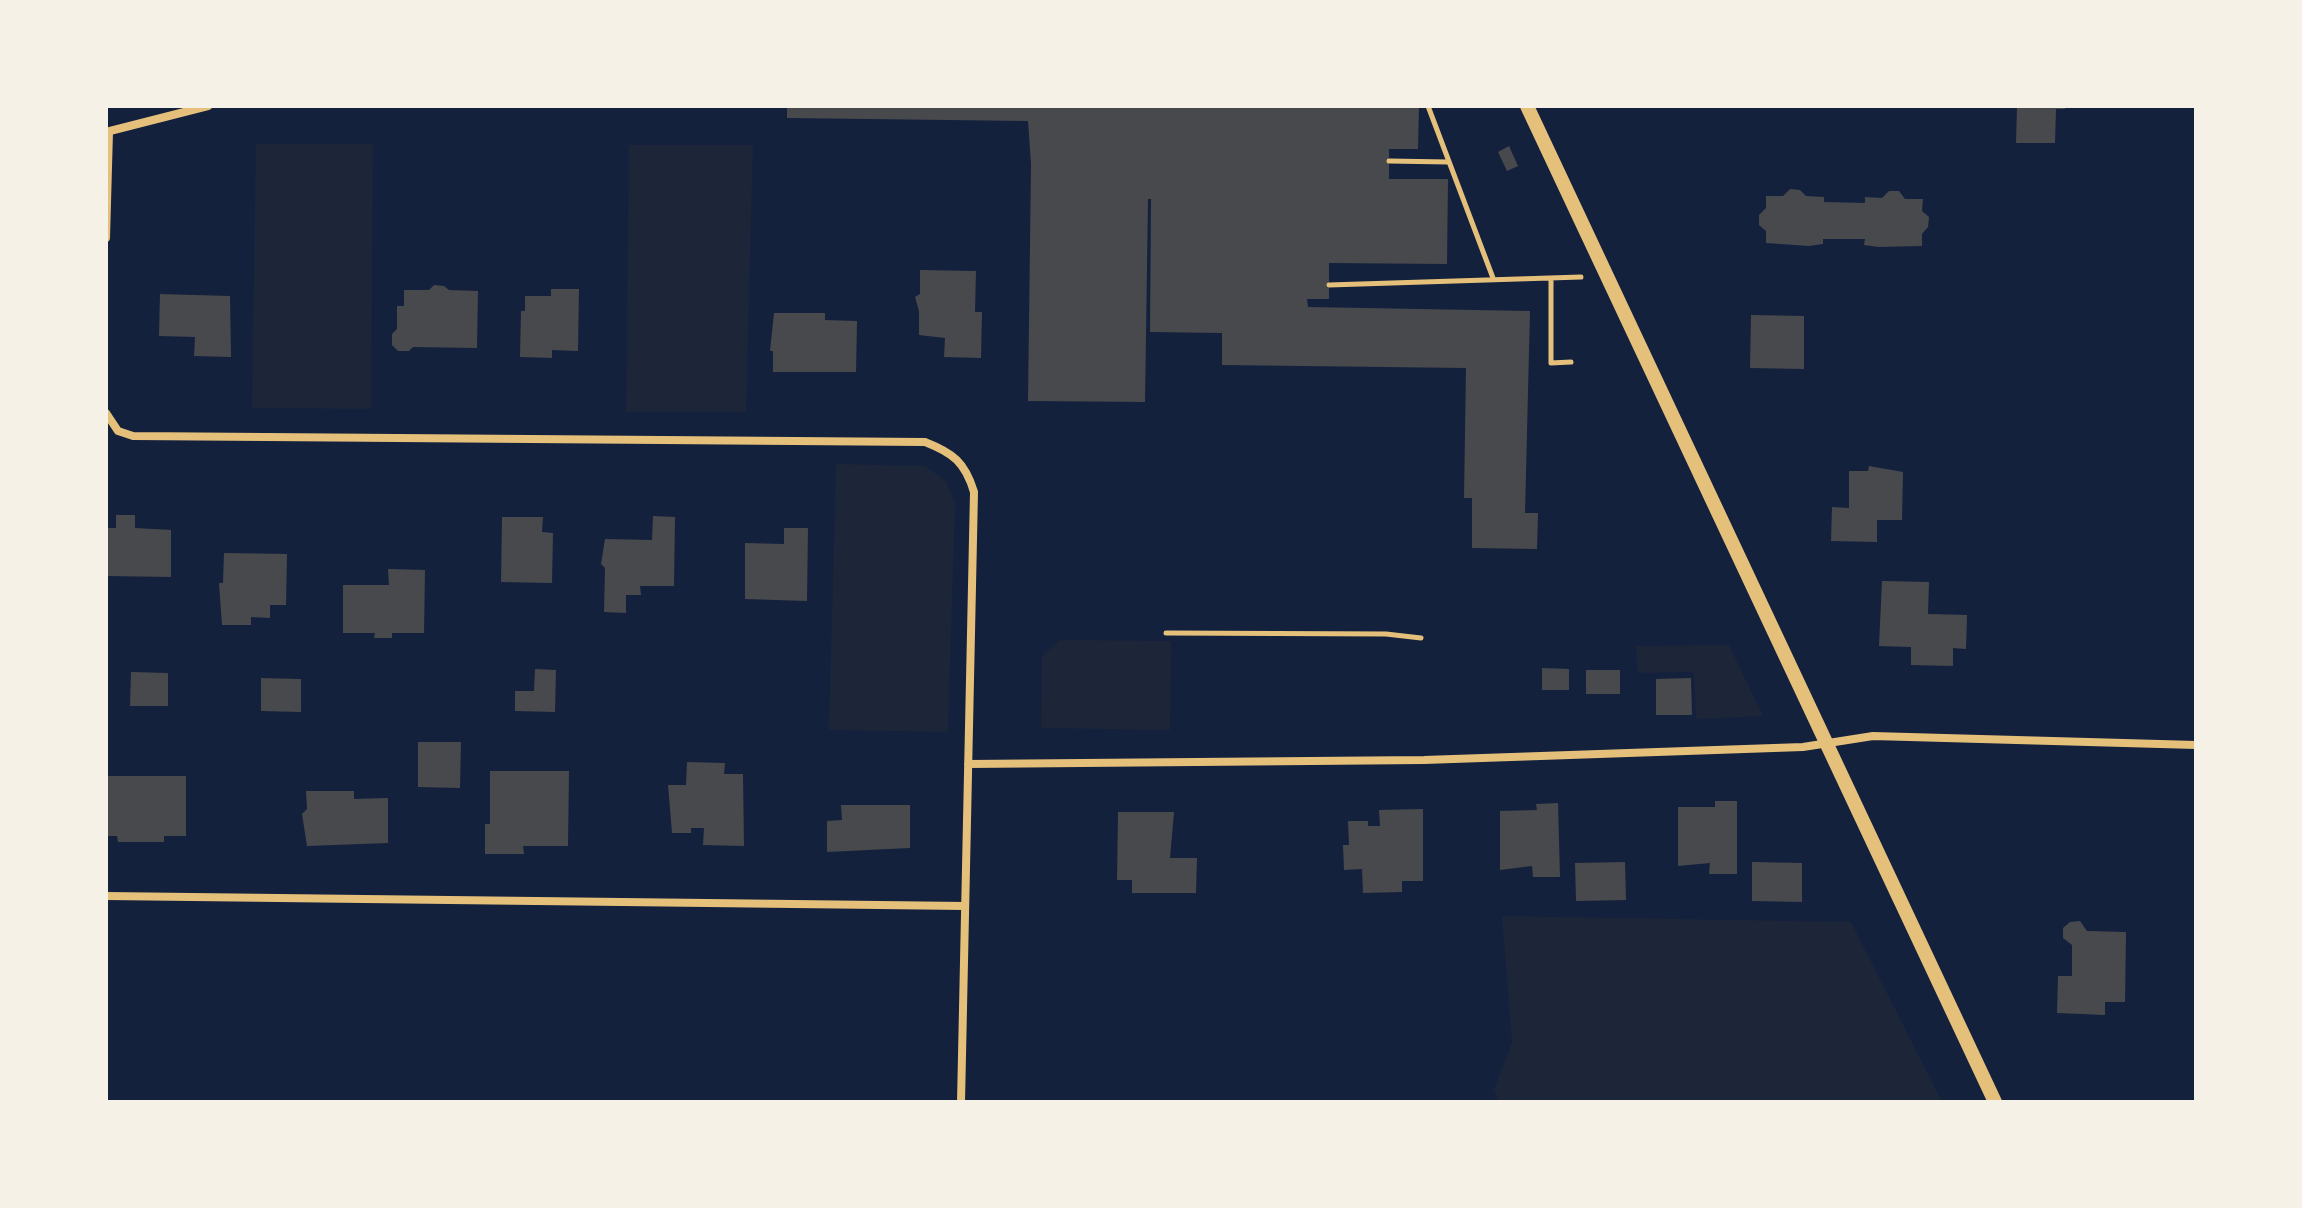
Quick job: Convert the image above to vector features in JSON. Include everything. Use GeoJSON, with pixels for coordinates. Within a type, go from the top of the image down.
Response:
{"type":"FeatureCollection","features":[{"type":"Feature","properties":{"kind":"street"},"geometry":{"type":"LineString","coordinates":[[106,238],[108,132],[208,106]]}},
{"type":"Feature","properties":{"kind":"street"},"geometry":{"type":"LineString","coordinates":[[1527,106],[1995,1102]]}},
{"type":"Feature","properties":{"kind":"street"},"geometry":{"type":"LineString","coordinates":[[106,413],[118,431],[133,436],[925,442],[952,452],[967,470],[974,492],[961,1102]]}},
{"type":"Feature","properties":{"kind":"street"},"geometry":{"type":"LineString","coordinates":[[968,764],[1440,759],[1803,747],[1873,736],[2196,745]]}},
{"type":"Feature","properties":{"kind":"street"},"geometry":{"type":"LineString","coordinates":[[106,896],[965,906]]}},
{"type":"Feature","properties":{"kind":"path"},"geometry":{"type":"LineString","coordinates":[[1428,106],[1493,278]]}},
{"type":"Feature","properties":{"kind":"path"},"geometry":{"type":"LineString","coordinates":[[1389,161],[1448,162]]}},
{"type":"Feature","properties":{"kind":"path"},"geometry":{"type":"LineString","coordinates":[[1329,285],[1582,277]]}},
{"type":"Feature","properties":{"kind":"path"},"geometry":{"type":"LineString","coordinates":[[1551,278],[1551,363],[1571,362]]}},
{"type":"Feature","properties":{"kind":"path"},"geometry":{"type":"LineString","coordinates":[[1166,633],[1386,634],[1421,638]]}},
{"type":"Feature","properties":{"kind":"shaded area"},"geometry":{"type":"Polygon","coordinates":[[[256,144],[373,144],[371,409],[252,408],[256,144]]]}},
{"type":"Feature","properties":{"kind":"shaded area"},"geometry":{"type":"Polygon","coordinates":[[[629,145],[753,145],[746,412],[626,412],[629,145]]]}},
{"type":"Feature","properties":{"kind":"shaded area"},"geometry":{"type":"Polygon","coordinates":[[[836,464],[925,466],[946,481],[955,504],[948,732],[829,730],[836,464]]]}},
{"type":"Feature","properties":{"kind":"shaded area"},"geometry":{"type":"Polygon","coordinates":[[[1060,640],[1171,641],[1170,730],[1041,728],[1042,656],[1060,640]]]}},
{"type":"Feature","properties":{"kind":"shaded area"},"geometry":{"type":"Polygon","coordinates":[[[1729,645],[1763,716],[1696,719],[1694,672],[1638,673],[1636,646],[1729,645]]]}},
{"type":"Feature","properties":{"kind":"shaded area"},"geometry":{"type":"Polygon","coordinates":[[[1502,916],[1851,922],[1942,1102],[1499,1102],[1494,1090],[1512,1042],[1502,916]]]}},
{"type":"Feature","properties":{"kind":"building"},"geometry":{"type":"Polygon","coordinates":[[[787,106],[1419,106],[1418,149],[1389,149],[1389,179],[1448,179],[1447,264],[1329,263],[1329,299],[1307,299],[1308,307],[1530,311],[1525,513],[1538,513],[1537,549],[1472,548],[1472,498],[1464,498],[1466,368],[1222,365],[1222,333],[1150,332],[1151,199],[1148,199],[1145,402],[1028,401],[1031,164],[1028,121],[787,118],[787,106]]]}},
{"type":"Feature","properties":{"kind":"building"},"geometry":{"type":"Polygon","coordinates":[[[2017,106],[2065,106],[2065,109],[2056,109],[2055,143],[2016,143],[2017,106]]]}},
{"type":"Feature","properties":{"kind":"building"},"geometry":{"type":"Polygon","coordinates":[[[1509,146],[1518,166],[1507,171],[1498,152],[1509,146]]]}},
{"type":"Feature","properties":{"kind":"building"},"geometry":{"type":"Polygon","coordinates":[[[1790,189],[1800,190],[1806,196],[1824,197],[1824,202],[1865,203],[1865,197],[1882,198],[1889,191],[1899,191],[1905,199],[1923,199],[1922,211],[1929,217],[1928,227],[1922,234],[1922,246],[1879,247],[1864,245],[1865,239],[1823,239],[1823,244],[1809,246],[1766,243],[1766,231],[1759,225],[1759,215],[1766,208],[1766,196],[1783,196],[1790,189]]]}},
{"type":"Feature","properties":{"kind":"building"},"geometry":{"type":"Polygon","coordinates":[[[920,270],[976,271],[975,312],[982,312],[981,358],[944,357],[945,338],[919,335],[919,311],[915,297],[920,294],[920,270]]]}},
{"type":"Feature","properties":{"kind":"building"},"geometry":{"type":"Polygon","coordinates":[[[434,285],[449,290],[478,291],[477,348],[413,347],[409,351],[398,351],[392,345],[392,334],[397,329],[397,306],[404,306],[404,290],[429,290],[434,285]]]}},
{"type":"Feature","properties":{"kind":"building"},"geometry":{"type":"Polygon","coordinates":[[[551,289],[579,289],[578,351],[552,350],[552,358],[520,357],[521,311],[525,311],[525,296],[551,296],[551,289]]]}},
{"type":"Feature","properties":{"kind":"building"},"geometry":{"type":"Polygon","coordinates":[[[160,294],[230,296],[231,357],[194,356],[195,337],[159,336],[160,294]]]}},
{"type":"Feature","properties":{"kind":"building"},"geometry":{"type":"Polygon","coordinates":[[[774,313],[825,313],[825,320],[857,321],[856,372],[773,372],[773,351],[770,351],[774,313]]]}},
{"type":"Feature","properties":{"kind":"building"},"geometry":{"type":"Polygon","coordinates":[[[1751,315],[1804,316],[1804,369],[1750,368],[1751,315]]]}},
{"type":"Feature","properties":{"kind":"building"},"geometry":{"type":"Polygon","coordinates":[[[1869,466],[1903,472],[1902,520],[1877,520],[1877,542],[1831,541],[1832,507],[1849,508],[1849,471],[1868,471],[1869,466]]]}},
{"type":"Feature","properties":{"kind":"building"},"geometry":{"type":"Polygon","coordinates":[[[116,515],[135,515],[135,528],[171,530],[171,577],[106,576],[106,528],[116,528],[116,515]]]}},
{"type":"Feature","properties":{"kind":"building"},"geometry":{"type":"Polygon","coordinates":[[[653,516],[675,517],[674,586],[640,586],[641,595],[626,595],[626,613],[604,612],[605,568],[601,564],[605,539],[652,540],[653,516]]]}},
{"type":"Feature","properties":{"kind":"building"},"geometry":{"type":"Polygon","coordinates":[[[502,517],[543,517],[542,532],[553,533],[552,583],[501,582],[502,517]]]}},
{"type":"Feature","properties":{"kind":"building"},"geometry":{"type":"Polygon","coordinates":[[[784,528],[808,528],[807,601],[745,599],[745,543],[784,544],[784,528]]]}},
{"type":"Feature","properties":{"kind":"building"},"geometry":{"type":"Polygon","coordinates":[[[224,553],[287,554],[286,605],[270,605],[270,618],[251,617],[251,625],[222,625],[219,583],[223,583],[224,553]]]}},
{"type":"Feature","properties":{"kind":"building"},"geometry":{"type":"Polygon","coordinates":[[[388,569],[425,570],[424,633],[392,633],[392,638],[374,638],[375,633],[343,633],[343,585],[389,585],[388,569]]]}},
{"type":"Feature","properties":{"kind":"building"},"geometry":{"type":"Polygon","coordinates":[[[1882,581],[1929,582],[1928,614],[1967,615],[1966,649],[1953,648],[1953,666],[1911,665],[1911,647],[1879,646],[1882,581]]]}},
{"type":"Feature","properties":{"kind":"building"},"geometry":{"type":"Polygon","coordinates":[[[1542,668],[1569,669],[1569,690],[1542,690],[1542,668]]]}},
{"type":"Feature","properties":{"kind":"building"},"geometry":{"type":"Polygon","coordinates":[[[535,669],[556,670],[555,712],[515,711],[515,691],[534,691],[535,669]]]}},
{"type":"Feature","properties":{"kind":"building"},"geometry":{"type":"Polygon","coordinates":[[[1586,670],[1620,670],[1620,694],[1586,694],[1586,670]]]}},
{"type":"Feature","properties":{"kind":"building"},"geometry":{"type":"Polygon","coordinates":[[[131,672],[168,673],[168,706],[130,706],[131,672]]]}},
{"type":"Feature","properties":{"kind":"building"},"geometry":{"type":"Polygon","coordinates":[[[261,678],[301,679],[301,712],[261,711],[261,678]]]}},
{"type":"Feature","properties":{"kind":"building"},"geometry":{"type":"Polygon","coordinates":[[[1691,678],[1692,715],[1656,715],[1656,679],[1691,678]]]}},
{"type":"Feature","properties":{"kind":"building"},"geometry":{"type":"Polygon","coordinates":[[[418,742],[461,742],[460,788],[418,787],[418,742]]]}},
{"type":"Feature","properties":{"kind":"building"},"geometry":{"type":"Polygon","coordinates":[[[687,762],[725,763],[724,774],[743,774],[744,846],[703,845],[704,828],[691,828],[691,833],[672,833],[668,785],[686,785],[687,762]]]}},
{"type":"Feature","properties":{"kind":"building"},"geometry":{"type":"Polygon","coordinates":[[[490,771],[569,771],[568,846],[523,846],[524,854],[485,854],[485,824],[490,824],[490,771]]]}},
{"type":"Feature","properties":{"kind":"building"},"geometry":{"type":"Polygon","coordinates":[[[106,776],[186,776],[186,836],[164,836],[164,842],[118,842],[117,836],[106,836],[106,776]]]}},
{"type":"Feature","properties":{"kind":"building"},"geometry":{"type":"Polygon","coordinates":[[[306,791],[354,791],[354,799],[388,798],[388,843],[307,846],[302,814],[307,809],[306,791]]]}},
{"type":"Feature","properties":{"kind":"building"},"geometry":{"type":"Polygon","coordinates":[[[1715,801],[1737,801],[1737,874],[1709,874],[1710,863],[1678,866],[1678,807],[1715,807],[1715,801]]]}},
{"type":"Feature","properties":{"kind":"building"},"geometry":{"type":"Polygon","coordinates":[[[1558,803],[1560,877],[1533,877],[1532,866],[1500,870],[1500,811],[1537,810],[1536,804],[1558,803]]]}},
{"type":"Feature","properties":{"kind":"building"},"geometry":{"type":"Polygon","coordinates":[[[841,805],[910,805],[910,848],[827,852],[827,821],[842,820],[841,805]]]}},
{"type":"Feature","properties":{"kind":"building"},"geometry":{"type":"Polygon","coordinates":[[[1423,809],[1423,881],[1402,881],[1402,892],[1363,893],[1362,869],[1344,870],[1343,845],[1349,845],[1348,821],[1368,821],[1368,826],[1380,826],[1379,810],[1423,809]]]}},
{"type":"Feature","properties":{"kind":"building"},"geometry":{"type":"Polygon","coordinates":[[[1118,812],[1174,812],[1170,858],[1197,858],[1196,893],[1132,893],[1132,880],[1117,880],[1118,812]]]}},
{"type":"Feature","properties":{"kind":"building"},"geometry":{"type":"Polygon","coordinates":[[[1625,862],[1626,900],[1576,901],[1575,863],[1625,862]]]}},
{"type":"Feature","properties":{"kind":"building"},"geometry":{"type":"Polygon","coordinates":[[[1752,862],[1802,863],[1802,902],[1752,901],[1752,862]]]}},
{"type":"Feature","properties":{"kind":"building"},"geometry":{"type":"Polygon","coordinates":[[[2080,921],[2087,931],[2126,932],[2125,1002],[2105,1002],[2105,1015],[2057,1013],[2058,976],[2072,976],[2072,945],[2063,938],[2063,928],[2070,922],[2080,921]]]}}]}
